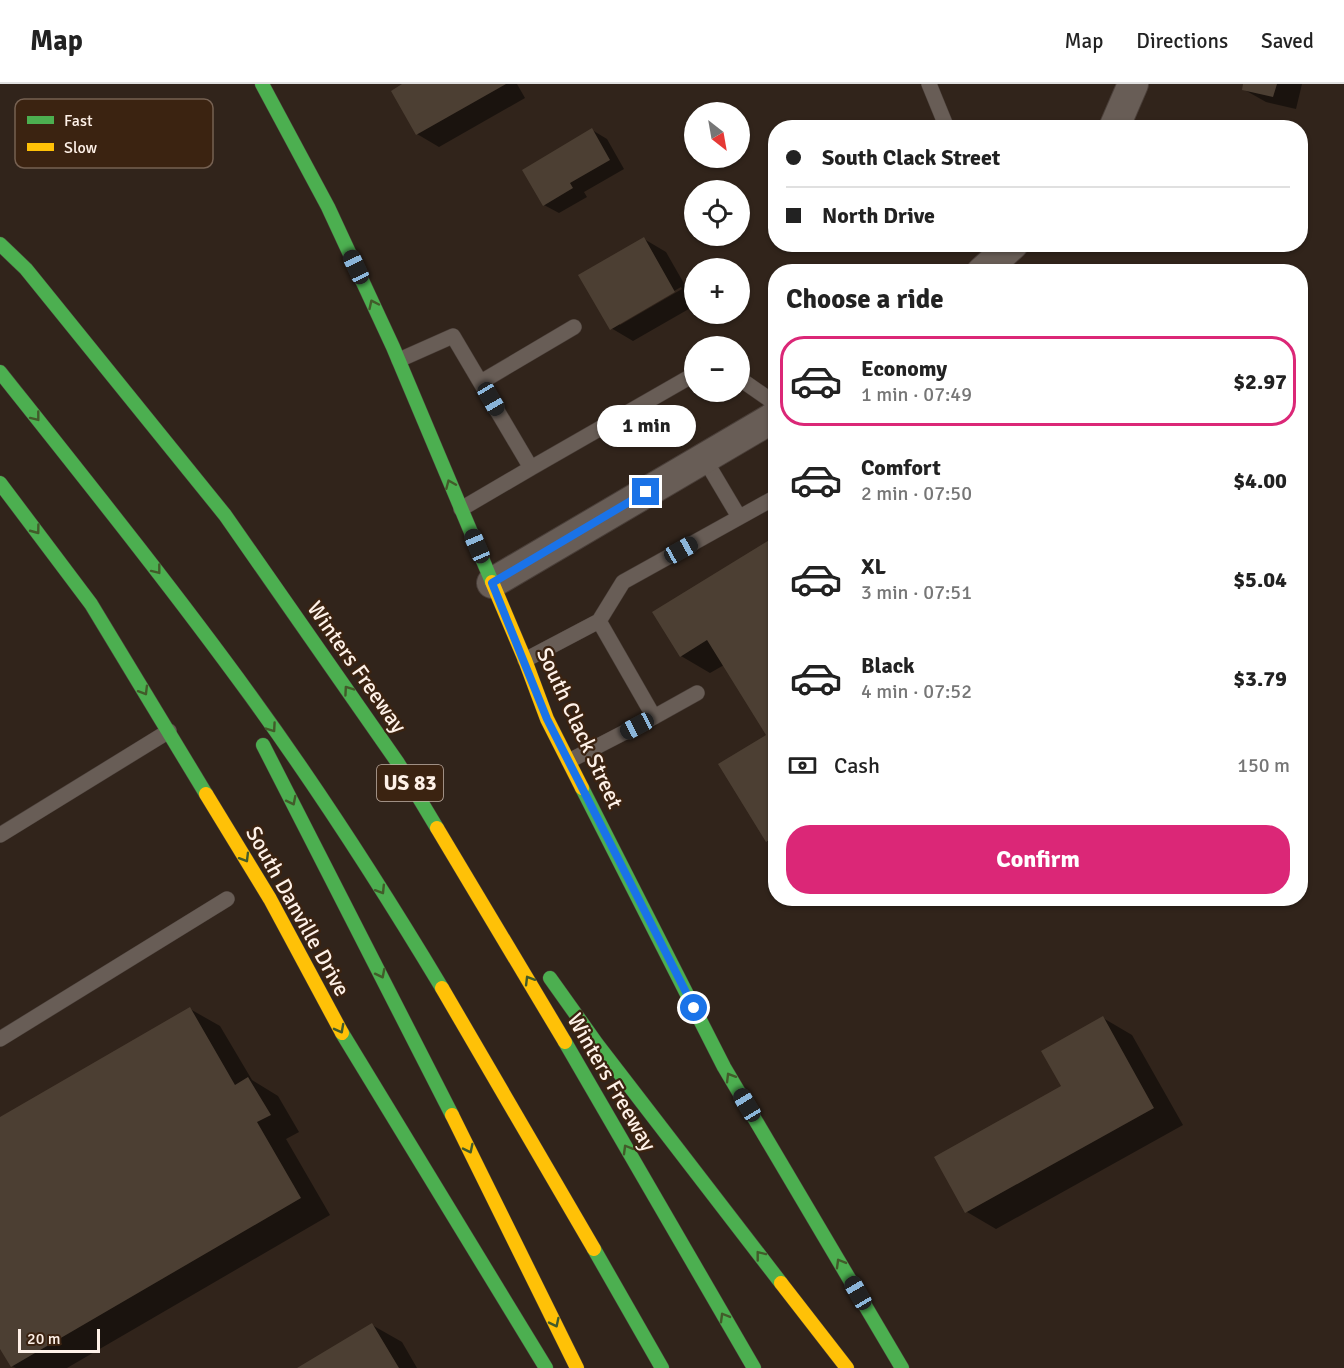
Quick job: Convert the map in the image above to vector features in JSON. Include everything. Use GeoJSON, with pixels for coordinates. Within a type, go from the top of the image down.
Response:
{"type":"FeatureCollection","features":[{"type":"Feature","properties":{"kind":"main road","name":"South Clack Street"},"geometry":{"type":"LineString","coordinates":[[262,84],[328,207],[399,360],[525,660],[547,719],[724,1067],[902,1368]]}},
{"type":"Feature","properties":{"kind":"main road","name":"Winters Freeway"},"geometry":{"type":"LineString","coordinates":[[0,244],[26,269],[225,515],[398,763],[540,999],[754,1368]]}},
{"type":"Feature","properties":{"kind":"main road"},"geometry":{"type":"LineString","coordinates":[[0,372],[176,593],[329,809],[453,1005],[662,1368]]}},
{"type":"Feature","properties":{"kind":"main road","name":"South Danville Drive"},"geometry":{"type":"LineString","coordinates":[[0,483],[91,604],[270,899],[345,1039],[546,1368]]}},
{"type":"Feature","properties":{"kind":"main road"},"geometry":{"type":"LineString","coordinates":[[207,637],[245,711]]}},
{"type":"Feature","properties":{"kind":"main road"},"geometry":{"type":"LineString","coordinates":[[368,719],[502,910]]}},
{"type":"Feature","properties":{"kind":"main road"},"geometry":{"type":"LineString","coordinates":[[256,732],[393,997],[578,1368]]}},
{"type":"Feature","properties":{"kind":"main road"},"geometry":{"type":"LineString","coordinates":[[543,968],[597,1044],[847,1368]]}},
{"type":"Feature","properties":{"kind":"street"},"geometry":{"type":"LineString","coordinates":[[1117,120],[1132,84]]}},
{"type":"Feature","properties":{"kind":"street"},"geometry":{"type":"LineString","coordinates":[[492,583],[768,421]]}},
{"type":"Feature","properties":{"kind":"lane"},"geometry":{"type":"LineString","coordinates":[[929,84],[944,120]]}},
{"type":"Feature","properties":{"kind":"lane"},"geometry":{"type":"LineString","coordinates":[[481,382],[574,327]]}},
{"type":"Feature","properties":{"kind":"lane"},"geometry":{"type":"LineString","coordinates":[[399,360],[453,336],[531,468]]}},
{"type":"Feature","properties":{"kind":"lane"},"geometry":{"type":"LineString","coordinates":[[461,509],[684,380]]}},
{"type":"Feature","properties":{"kind":"lane"},"geometry":{"type":"LineString","coordinates":[[750,386],[768,398]]}},
{"type":"Feature","properties":{"kind":"lane"},"geometry":{"type":"LineString","coordinates":[[704,458],[739,517]]}},
{"type":"Feature","properties":{"kind":"lane"},"geometry":{"type":"LineString","coordinates":[[525,660],[599,621],[622,582],[768,501]]}},
{"type":"Feature","properties":{"kind":"lane"},"geometry":{"type":"LineString","coordinates":[[599,621],[654,717]]}},
{"type":"Feature","properties":{"kind":"lane"},"geometry":{"type":"LineString","coordinates":[[569,761],[697,693]]}},
{"type":"Feature","properties":{"kind":"lane"},"geometry":{"type":"LineString","coordinates":[[0,834],[169,731]]}},
{"type":"Feature","properties":{"kind":"lane"},"geometry":{"type":"LineString","coordinates":[[0,1039],[227,899]]}},
{"type":"Feature","properties":{"kind":"building"},"geometry":{"type":"Polygon","coordinates":[[[402,84],[506,84],[416,135],[391,91],[402,84]]]}},
{"type":"Feature","properties":{"kind":"building"},"geometry":{"type":"Polygon","coordinates":[[[1243,84],[1277,84],[1273,97],[1242,90],[1243,84]]]}},
{"type":"Feature","properties":{"kind":"building"},"geometry":{"type":"Polygon","coordinates":[[[592,128],[610,160],[570,183],[573,188],[543,206],[522,170],[592,128]]]}},
{"type":"Feature","properties":{"kind":"building"},"geometry":{"type":"Polygon","coordinates":[[[644,237],[675,292],[610,330],[578,275],[644,237]]]}},
{"type":"Feature","properties":{"kind":"building"},"geometry":{"type":"Polygon","coordinates":[[[768,541],[768,841],[766,842],[718,764],[766,735],[707,640],[680,657],[652,612],[768,541]]]}},
{"type":"Feature","properties":{"kind":"building"},"geometry":{"type":"Polygon","coordinates":[[[190,1007],[235,1085],[248,1077],[271,1115],[257,1122],[301,1198],[11,1367],[0,1349],[0,1117],[190,1007]]]}},
{"type":"Feature","properties":{"kind":"building"},"geometry":{"type":"Polygon","coordinates":[[[1103,1016],[1154,1108],[965,1213],[934,1157],[1061,1086],[1041,1051],[1103,1016]]]}},
{"type":"Feature","properties":{"kind":"building"},"geometry":{"type":"Polygon","coordinates":[[[372,1323],[399,1368],[297,1368],[372,1323]]]}},
{"type":"Feature","properties":{"kind":"traffic: fast"},"geometry":{"type":"LineString","coordinates":[[262,84],[328,207],[393,347],[492,582]]}},
{"type":"Feature","properties":{"kind":"traffic: fast"},"geometry":{"type":"LineString","coordinates":[[0,244],[26,269],[225,515],[398,763],[437,828]]}},
{"type":"Feature","properties":{"kind":"traffic: fast"},"geometry":{"type":"LineString","coordinates":[[0,372],[158,573],[250,695],[349,840],[442,988]]}},
{"type":"Feature","properties":{"kind":"traffic: fast"},"geometry":{"type":"LineString","coordinates":[[0,483],[91,604],[206,794]]}},
{"type":"Feature","properties":{"kind":"traffic: fast"},"geometry":{"type":"LineString","coordinates":[[263,745],[452,1115]]}},
{"type":"Feature","properties":{"kind":"traffic: fast"},"geometry":{"type":"LineString","coordinates":[[582,788],[724,1067],[902,1368]]}},
{"type":"Feature","properties":{"kind":"traffic: fast"},"geometry":{"type":"LineString","coordinates":[[550,978],[597,1044],[781,1283]]}},
{"type":"Feature","properties":{"kind":"traffic: fast"},"geometry":{"type":"LineString","coordinates":[[342,1033],[546,1368]]}},
{"type":"Feature","properties":{"kind":"traffic: fast"},"geometry":{"type":"LineString","coordinates":[[565,1042],[754,1368]]}},
{"type":"Feature","properties":{"kind":"traffic: fast"},"geometry":{"type":"LineString","coordinates":[[594,1249],[662,1368]]}},
{"type":"Feature","properties":{"kind":"traffic: slow"},"geometry":{"type":"LineString","coordinates":[[492,582],[547,719],[582,788]]}},
{"type":"Feature","properties":{"kind":"traffic: slow"},"geometry":{"type":"LineString","coordinates":[[206,794],[270,899],[342,1033]]}},
{"type":"Feature","properties":{"kind":"traffic: slow"},"geometry":{"type":"LineString","coordinates":[[437,828],[565,1042]]}},
{"type":"Feature","properties":{"kind":"traffic: slow"},"geometry":{"type":"LineString","coordinates":[[442,988],[594,1249]]}},
{"type":"Feature","properties":{"kind":"traffic: slow"},"geometry":{"type":"LineString","coordinates":[[452,1115],[577,1368]]}},
{"type":"Feature","properties":{"kind":"traffic: slow"},"geometry":{"type":"LineString","coordinates":[[781,1283],[847,1368]]}},
{"type":"Feature","properties":{"kind":"route"},"geometry":{"type":"LineString","coordinates":[[646,492],[492,583],[547,719],[694,1008]]}}]}
